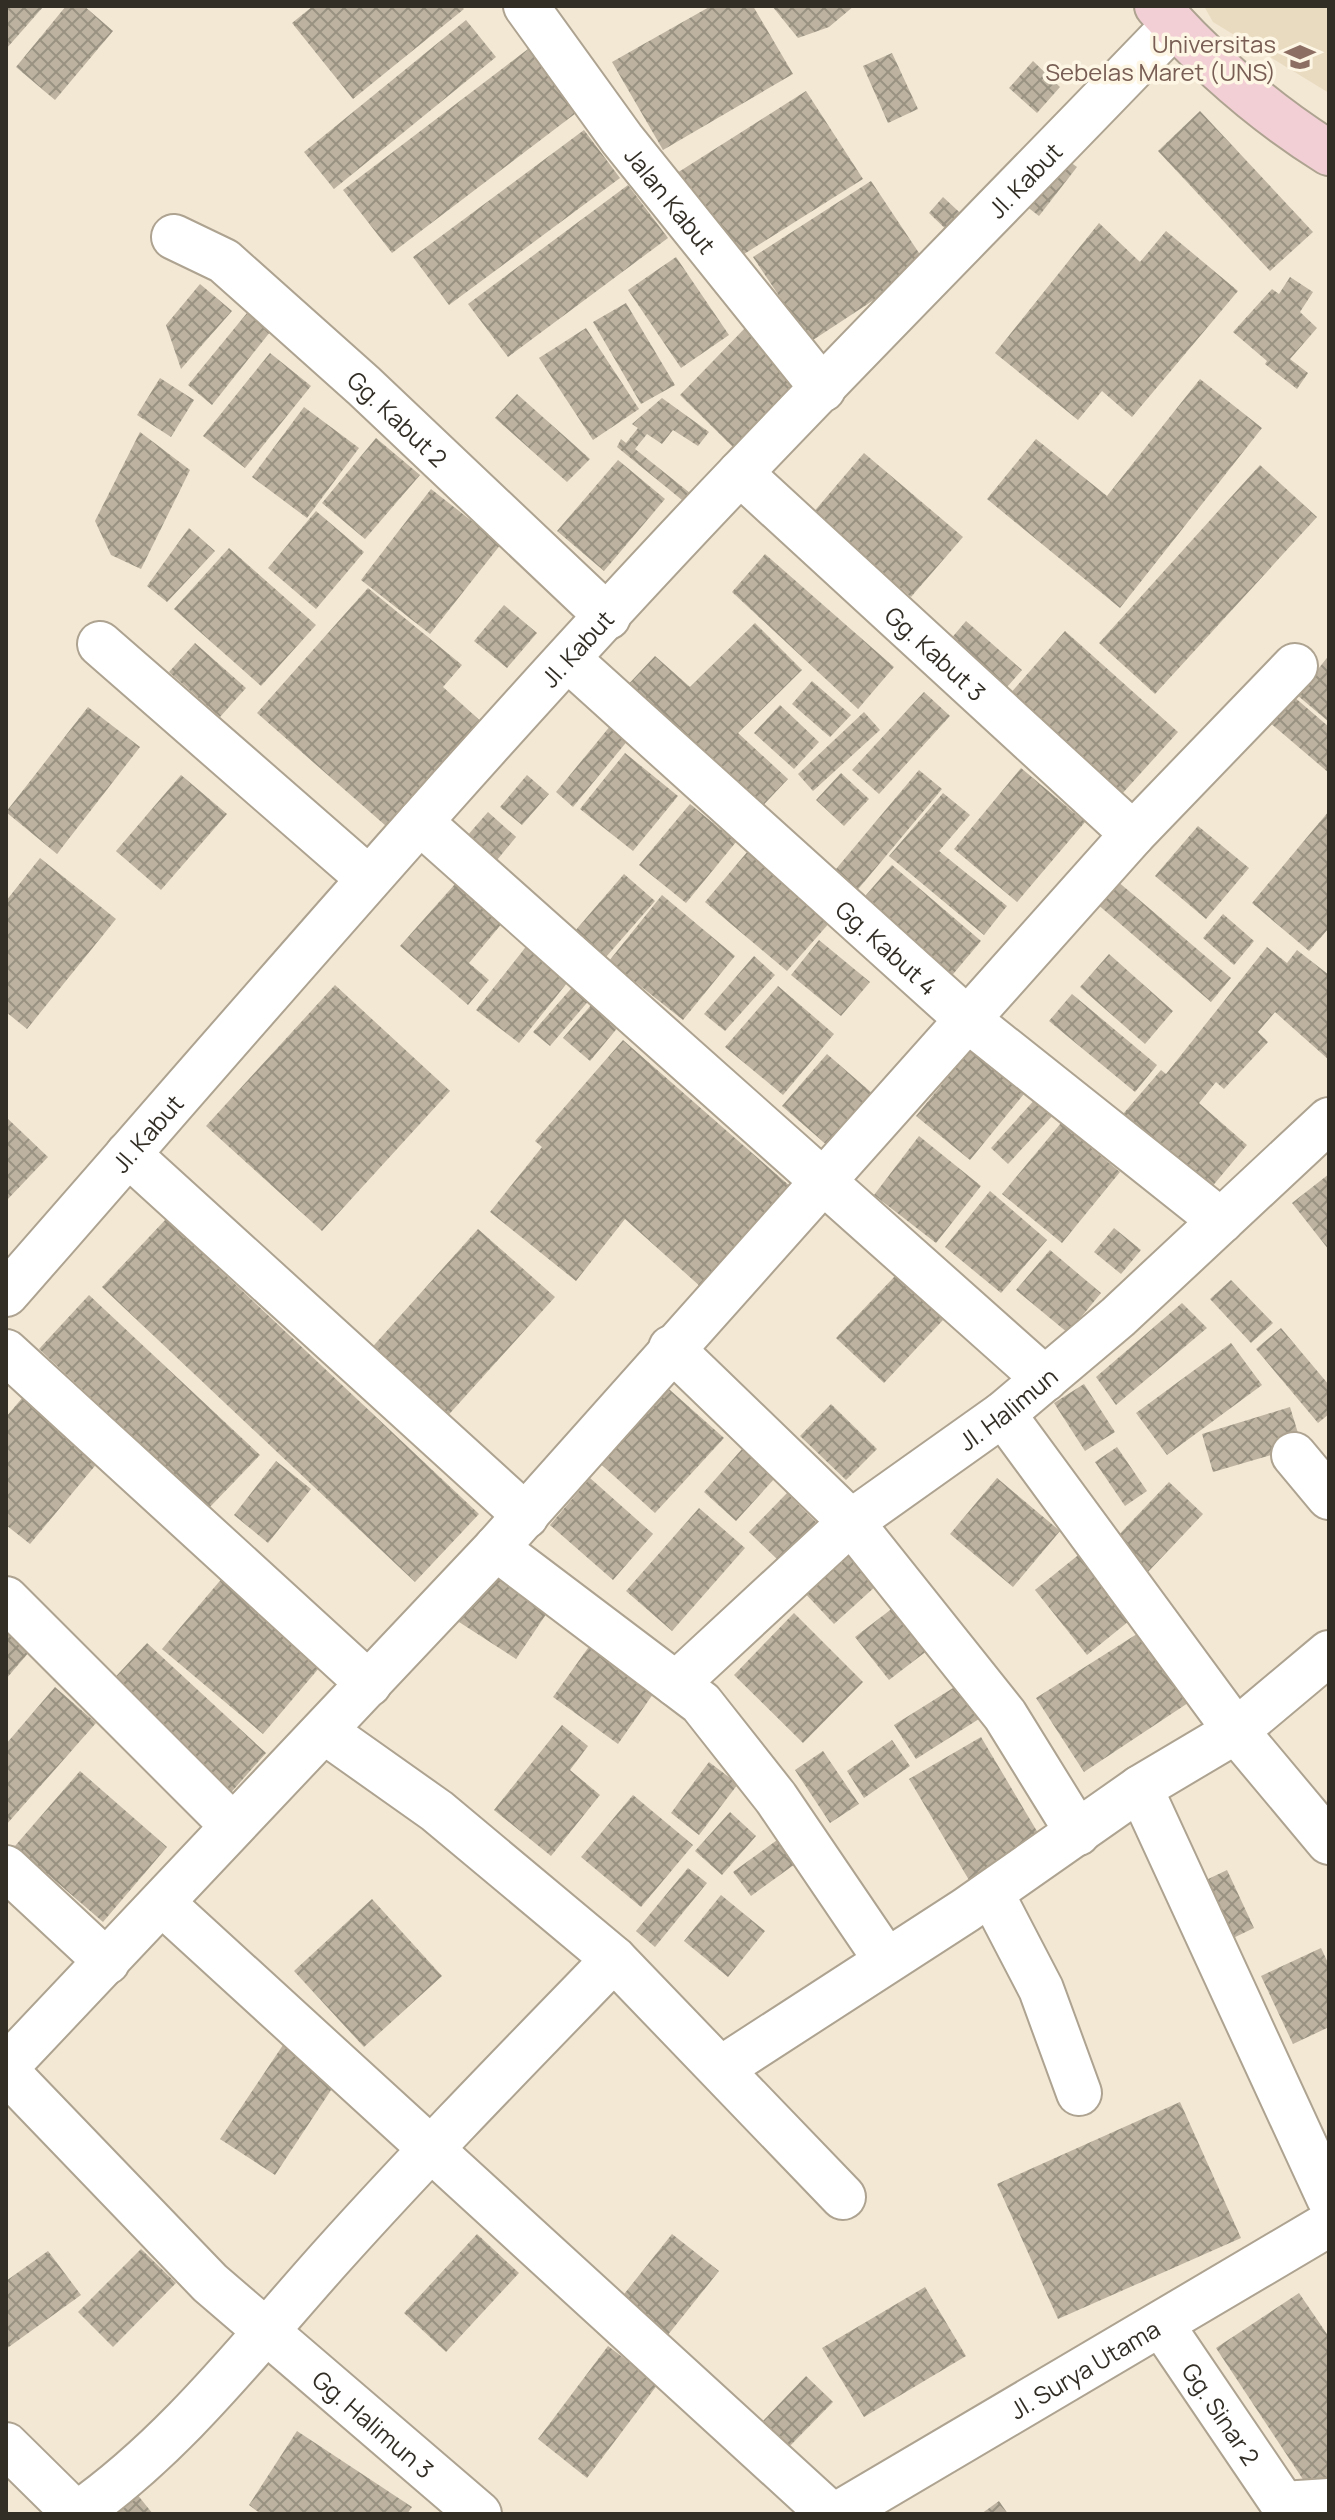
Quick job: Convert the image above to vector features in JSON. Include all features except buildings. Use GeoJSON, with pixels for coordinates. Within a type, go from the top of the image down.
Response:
{"type":"FeatureCollection","features":[{"type":"Feature","properties":{"kind":"main road"},"geometry":{"type":"LineString","coordinates":[[1166,16],[1264,107],[1329,153]]}},
{"type":"Feature","properties":{"kind":"street","name":"Jalan Kabut"},"geometry":{"type":"LineString","coordinates":[[526,6],[622,139],[823,389]]}},
{"type":"Feature","properties":{"kind":"street","name":"Jl. Kabut"},"geometry":{"type":"LineString","coordinates":[[6,1294],[368,878],[1166,16]]}},
{"type":"Feature","properties":{"kind":"street","name":"Gg. Kabut 2"},"geometry":{"type":"LineString","coordinates":[[174,237],[224,261],[364,386],[608,617]]}},
{"type":"Feature","properties":{"kind":"street","name":"Gg. Kabut 3"},"geometry":{"type":"LineString","coordinates":[[740,473],[1133,834]]}},
{"type":"Feature","properties":{"kind":"street"},"geometry":{"type":"LineString","coordinates":[[100,644],[368,878]]}},
{"type":"Feature","properties":{"kind":"street","name":"Gg. Kabut 4"},"geometry":{"type":"LineString","coordinates":[[568,659],[967,1019],[1221,1221]]}},
{"type":"Feature","properties":{"kind":"street"},"geometry":{"type":"LineString","coordinates":[[6,2069],[526,1516],[671,1348],[1133,834],[1295,666]]}},
{"type":"Feature","properties":{"kind":"street"},"geometry":{"type":"LineString","coordinates":[[420,822],[1045,1379]]}},
{"type":"Feature","properties":{"kind":"street","name":"Jl. Halimun"},"geometry":{"type":"LineString","coordinates":[[676,1684],[851,1522],[1003,1414],[1118,1317],[1329,1120]]}},
{"type":"Feature","properties":{"kind":"street"},"geometry":{"type":"LineString","coordinates":[[128,1154],[526,1516]]}},
{"type":"Feature","properties":{"kind":"street"},"geometry":{"type":"LineString","coordinates":[[671,1348],[851,1522],[1005,1715],[1078,1833]]}},
{"type":"Feature","properties":{"kind":"street"},"geometry":{"type":"LineString","coordinates":[[6,1352],[369,1684]]}},
{"type":"Feature","properties":{"kind":"street"},"geometry":{"type":"LineString","coordinates":[[1003,1414],[1236,1731],[1329,1842]]}},
{"type":"Feature","properties":{"kind":"street"},"geometry":{"type":"LineString","coordinates":[[1294,1455],[1329,1497]]}},
{"type":"Feature","properties":{"kind":"street"},"geometry":{"type":"LineString","coordinates":[[496,1548],[701,1703],[776,1798],[886,1960]]}},
{"type":"Feature","properties":{"kind":"street"},"geometry":{"type":"LineString","coordinates":[[6,1599],[233,1826]]}},
{"type":"Feature","properties":{"kind":"street"},"geometry":{"type":"LineString","coordinates":[[722,2068],[991,1893],[1140,1788],[1236,1731],[1329,1653]]}},
{"type":"Feature","properties":{"kind":"street"},"geometry":{"type":"LineString","coordinates":[[324,1731],[437,1811],[614,1959],[843,2197]]}},
{"type":"Feature","properties":{"kind":"street"},"geometry":{"type":"LineString","coordinates":[[1140,1788],[1329,2198]]}},
{"type":"Feature","properties":{"kind":"street"},"geometry":{"type":"LineString","coordinates":[[6,1868],[107,1962]]}},
{"type":"Feature","properties":{"kind":"street"},"geometry":{"type":"LineString","coordinates":[[991,1893],[1041,1989],[1079,2093]]}},
{"type":"Feature","properties":{"kind":"street"},"geometry":{"type":"LineString","coordinates":[[162,1903],[830,2514]]}},
{"type":"Feature","properties":{"kind":"street"},"geometry":{"type":"LineString","coordinates":[[6,2445],[77,2514],[101,2497],[193,2412],[430,2148],[614,1959]]}},
{"type":"Feature","properties":{"kind":"street","name":"Gg. Halimun 3"},"geometry":{"type":"LineString","coordinates":[[6,2069],[171,2245],[267,2333],[479,2514]]}},
{"type":"Feature","properties":{"kind":"street","name":"Jl. Surya Utama"},"geometry":{"type":"LineString","coordinates":[[838,2514],[1329,2224]]}},
{"type":"Feature","properties":{"kind":"street","name":"Gg. Sinar 2"},"geometry":{"type":"LineString","coordinates":[[1161,2324],[1276,2509]]}},
{"type":"Feature","properties":{"kind":"street"},"geometry":{"type":"LineString","coordinates":[[1276,2509],[1329,2501]]}},
{"type":"Feature","properties":{"kind":"shaded area","name":"Universitas Sebelas Maret (UNS)"},"geometry":{"type":"Polygon","coordinates":[[[1204,6],[1329,6],[1329,93],[1213,22],[1204,6]]]}},
{"type":"Feature","properties":{"kind":"place","name":"Universitas Sebelas Maret (UNS)"},"geometry":{"type":"Point","coordinates":[1300,57]}}]}
